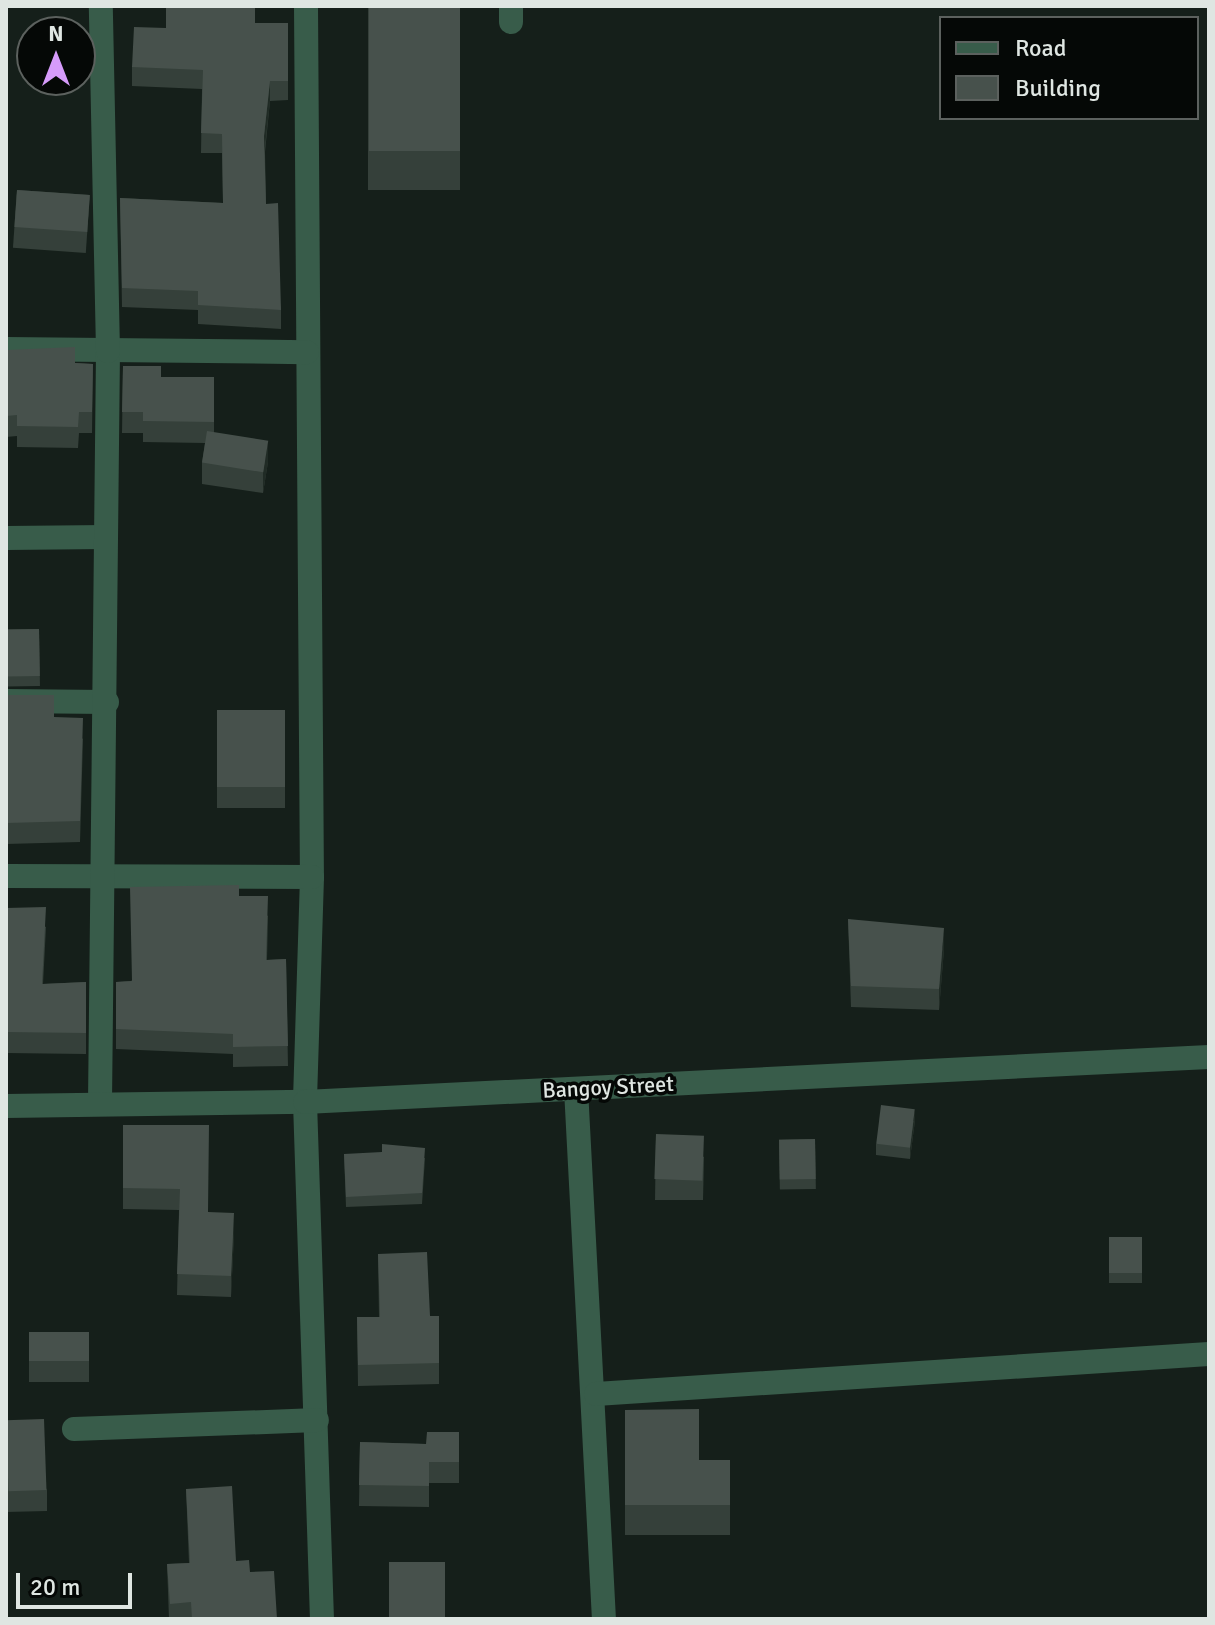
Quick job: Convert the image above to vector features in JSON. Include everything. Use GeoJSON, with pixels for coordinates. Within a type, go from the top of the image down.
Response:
{"type":"FeatureCollection","features":[{"type":"Feature","properties":{"kind":"street"},"geometry":{"type":"LineString","coordinates":[[100,1103],[106,877],[108,351],[101,6]]}},
{"type":"Feature","properties":{"kind":"street"},"geometry":{"type":"LineString","coordinates":[[306,6],[312,877],[305,1102],[322,1619]]}},
{"type":"Feature","properties":{"kind":"street"},"geometry":{"type":"LineString","coordinates":[[6,349],[307,352]]}},
{"type":"Feature","properties":{"kind":"street"},"geometry":{"type":"LineString","coordinates":[[6,538],[106,537]]}},
{"type":"Feature","properties":{"kind":"street"},"geometry":{"type":"LineString","coordinates":[[6,701],[107,702]]}},
{"type":"Feature","properties":{"kind":"street"},"geometry":{"type":"LineString","coordinates":[[6,876],[312,877]]}},
{"type":"Feature","properties":{"kind":"street","name":"Bangoy Street"},"geometry":{"type":"LineString","coordinates":[[6,1106],[305,1102],[1209,1057]]}},
{"type":"Feature","properties":{"kind":"street"},"geometry":{"type":"LineString","coordinates":[[576,1089],[596,1394],[604,1619]]}},
{"type":"Feature","properties":{"kind":"street"},"geometry":{"type":"LineString","coordinates":[[596,1394],[1209,1354]]}},
{"type":"Feature","properties":{"kind":"street"},"geometry":{"type":"LineString","coordinates":[[74,1429],[317,1420]]}},
{"type":"Feature","properties":{"kind":"building"},"geometry":{"type":"Polygon","coordinates":[[[166,6],[255,6],[255,23],[288,23],[288,81],[270,81],[264,136],[266,204],[278,203],[281,310],[198,305],[198,291],[122,288],[120,198],[223,203],[222,134],[201,133],[203,70],[132,67],[134,27],[166,28],[166,6]]]}},
{"type":"Feature","properties":{"kind":"building"},"geometry":{"type":"Polygon","coordinates":[[[369,6],[460,6],[460,151],[369,151],[369,6]]]}},
{"type":"Feature","properties":{"kind":"building"},"geometry":{"type":"Polygon","coordinates":[[[17,190],[90,195],[87,232],[14,227],[17,190]]]}},
{"type":"Feature","properties":{"kind":"building"},"geometry":{"type":"Polygon","coordinates":[[[75,347],[75,363],[93,364],[92,412],[79,412],[78,427],[17,426],[17,415],[6,416],[6,350],[75,347]]]}},
{"type":"Feature","properties":{"kind":"building"},"geometry":{"type":"Polygon","coordinates":[[[123,366],[161,366],[161,377],[214,377],[214,422],[143,421],[143,412],[122,412],[123,366]]]}},
{"type":"Feature","properties":{"kind":"building"},"geometry":{"type":"Polygon","coordinates":[[[207,431],[268,441],[263,472],[202,463],[207,431]]]}},
{"type":"Feature","properties":{"kind":"building"},"geometry":{"type":"Polygon","coordinates":[[[39,629],[40,676],[7,677],[6,630],[39,629]]]}},
{"type":"Feature","properties":{"kind":"building"},"geometry":{"type":"Polygon","coordinates":[[[6,695],[54,695],[54,717],[83,718],[80,821],[6,823],[6,695]]]}},
{"type":"Feature","properties":{"kind":"building"},"geometry":{"type":"Polygon","coordinates":[[[217,710],[285,710],[285,787],[217,787],[217,710]]]}},
{"type":"Feature","properties":{"kind":"building"},"geometry":{"type":"Polygon","coordinates":[[[239,885],[239,896],[268,896],[266,960],[286,959],[288,1046],[233,1047],[233,1034],[116,1029],[116,982],[132,981],[130,887],[239,885]]]}},
{"type":"Feature","properties":{"kind":"building"},"geometry":{"type":"Polygon","coordinates":[[[46,907],[42,984],[86,982],[86,1033],[6,1032],[6,908],[46,907]]]}},
{"type":"Feature","properties":{"kind":"building"},"geometry":{"type":"Polygon","coordinates":[[[848,919],[944,928],[939,989],[851,986],[848,919]]]}},
{"type":"Feature","properties":{"kind":"building"},"geometry":{"type":"Polygon","coordinates":[[[881,1105],[915,1109],[910,1148],[876,1144],[881,1105]]]}},
{"type":"Feature","properties":{"kind":"building"},"geometry":{"type":"Polygon","coordinates":[[[123,1125],[209,1125],[208,1212],[234,1213],[231,1276],[177,1274],[180,1189],[123,1188],[123,1125]]]}},
{"type":"Feature","properties":{"kind":"building"},"geometry":{"type":"Polygon","coordinates":[[[656,1134],[704,1136],[702,1181],[654,1179],[656,1134]]]}},
{"type":"Feature","properties":{"kind":"building"},"geometry":{"type":"Polygon","coordinates":[[[815,1139],[816,1179],[780,1180],[779,1140],[815,1139]]]}},
{"type":"Feature","properties":{"kind":"building"},"geometry":{"type":"Polygon","coordinates":[[[382,1144],[425,1148],[422,1193],[346,1197],[344,1154],[382,1152],[382,1144]]]}},
{"type":"Feature","properties":{"kind":"building"},"geometry":{"type":"Polygon","coordinates":[[[1109,1237],[1142,1237],[1142,1273],[1109,1273],[1109,1237]]]}},
{"type":"Feature","properties":{"kind":"building"},"geometry":{"type":"Polygon","coordinates":[[[427,1252],[430,1316],[439,1316],[439,1363],[358,1365],[357,1317],[380,1317],[378,1254],[427,1252]]]}},
{"type":"Feature","properties":{"kind":"building"},"geometry":{"type":"Polygon","coordinates":[[[29,1332],[89,1332],[89,1361],[29,1361],[29,1332]]]}},
{"type":"Feature","properties":{"kind":"building"},"geometry":{"type":"Polygon","coordinates":[[[699,1409],[699,1460],[730,1460],[730,1505],[625,1505],[625,1410],[699,1409]]]}},
{"type":"Feature","properties":{"kind":"building"},"geometry":{"type":"Polygon","coordinates":[[[44,1419],[46,1490],[9,1491],[6,1420],[44,1419]]]}},
{"type":"Feature","properties":{"kind":"building"},"geometry":{"type":"Polygon","coordinates":[[[427,1432],[459,1432],[459,1462],[429,1462],[429,1486],[359,1485],[360,1442],[426,1444],[427,1432]]]}},
{"type":"Feature","properties":{"kind":"building"},"geometry":{"type":"Polygon","coordinates":[[[232,1486],[236,1561],[249,1560],[250,1572],[274,1571],[277,1619],[192,1619],[191,1602],[170,1604],[167,1564],[190,1563],[186,1489],[232,1486]]]}},
{"type":"Feature","properties":{"kind":"building"},"geometry":{"type":"Polygon","coordinates":[[[389,1562],[445,1562],[445,1619],[389,1619],[389,1562]]]}}]}
